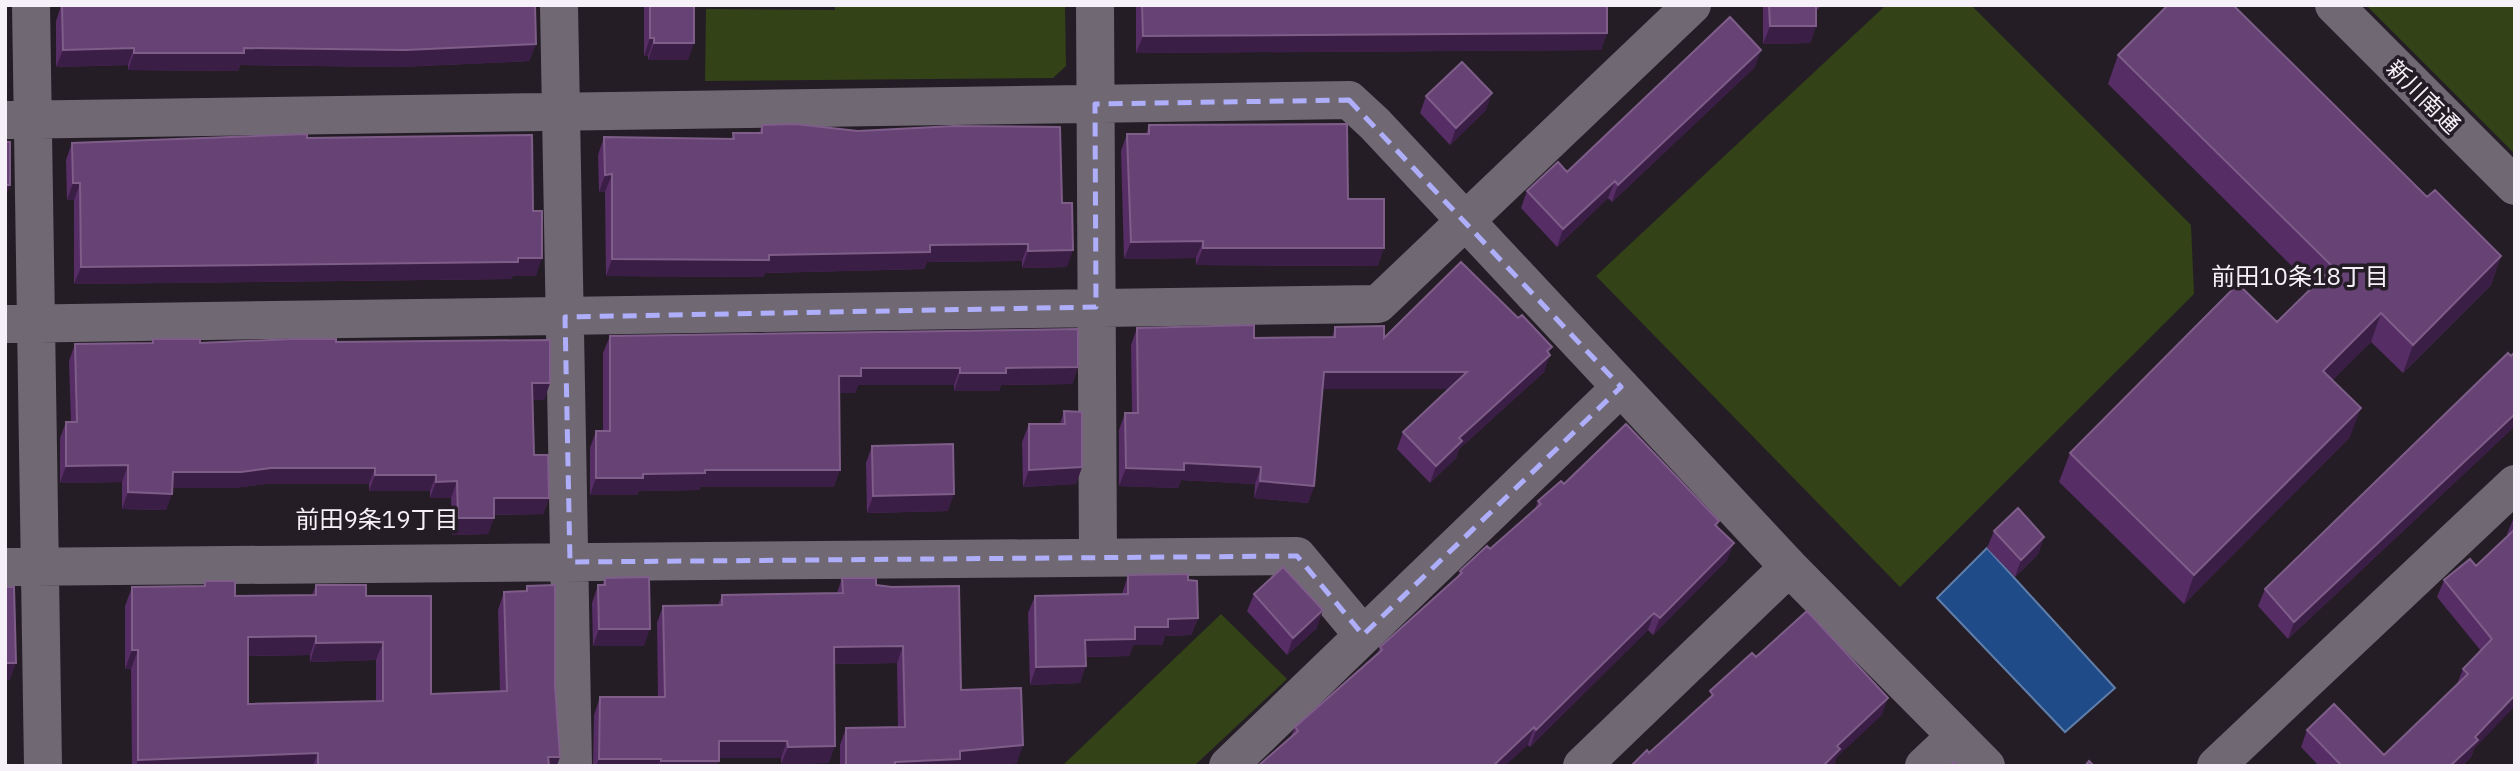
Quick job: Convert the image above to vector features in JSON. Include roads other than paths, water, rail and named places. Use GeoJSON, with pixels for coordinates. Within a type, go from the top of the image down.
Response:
{"type":"FeatureCollection","features":[{"type":"Feature","properties":{"kind":"street"},"geometry":{"type":"LineString","coordinates":[[31,5],[19,120],[23,567],[43,766]]}},
{"type":"Feature","properties":{"kind":"street"},"geometry":{"type":"LineString","coordinates":[[559,5],[573,766]]}},
{"type":"Feature","properties":{"kind":"street"},"geometry":{"type":"LineString","coordinates":[[1095,5],[1098,558]]}},
{"type":"Feature","properties":{"kind":"street"},"geometry":{"type":"LineString","coordinates":[[21,324],[1378,304],[1692,5]]}},
{"type":"Feature","properties":{"kind":"street","name":"新川南通"},"geometry":{"type":"LineString","coordinates":[[2334,5],[2515,186]]}},
{"type":"Feature","properties":{"kind":"street"},"geometry":{"type":"LineString","coordinates":[[19,120],[1349,100],[1465,220],[1789,567],[1986,766]]}},
{"type":"Feature","properties":{"kind":"street"},"geometry":{"type":"LineString","coordinates":[[1228,766],[1620,387]]}},
{"type":"Feature","properties":{"kind":"street"},"geometry":{"type":"LineString","coordinates":[[2216,766],[2515,484]]}},
{"type":"Feature","properties":{"kind":"street"},"geometry":{"type":"LineString","coordinates":[[23,567],[1297,556],[1363,635]]}},
{"type":"Feature","properties":{"kind":"street"},"geometry":{"type":"LineString","coordinates":[[1582,766],[1789,567]]}},
{"type":"Feature","properties":{"kind":"street"},"geometry":{"type":"LineString","coordinates":[[1924,766],[1956,736]]}},
{"type":"Feature","properties":{"kind":"water"},"geometry":{"type":"Polygon","coordinates":[[[1987,548],[2115,688],[2065,732],[1937,598],[1987,548]]]}},
{"type":"Feature","properties":{"kind":"district","name":"前田10条18丁目"},"geometry":{"type":"Point","coordinates":[2300,276]}},
{"type":"Feature","properties":{"kind":"district","name":"前田9条19丁目"},"geometry":{"type":"Point","coordinates":[377,519]}}]}
